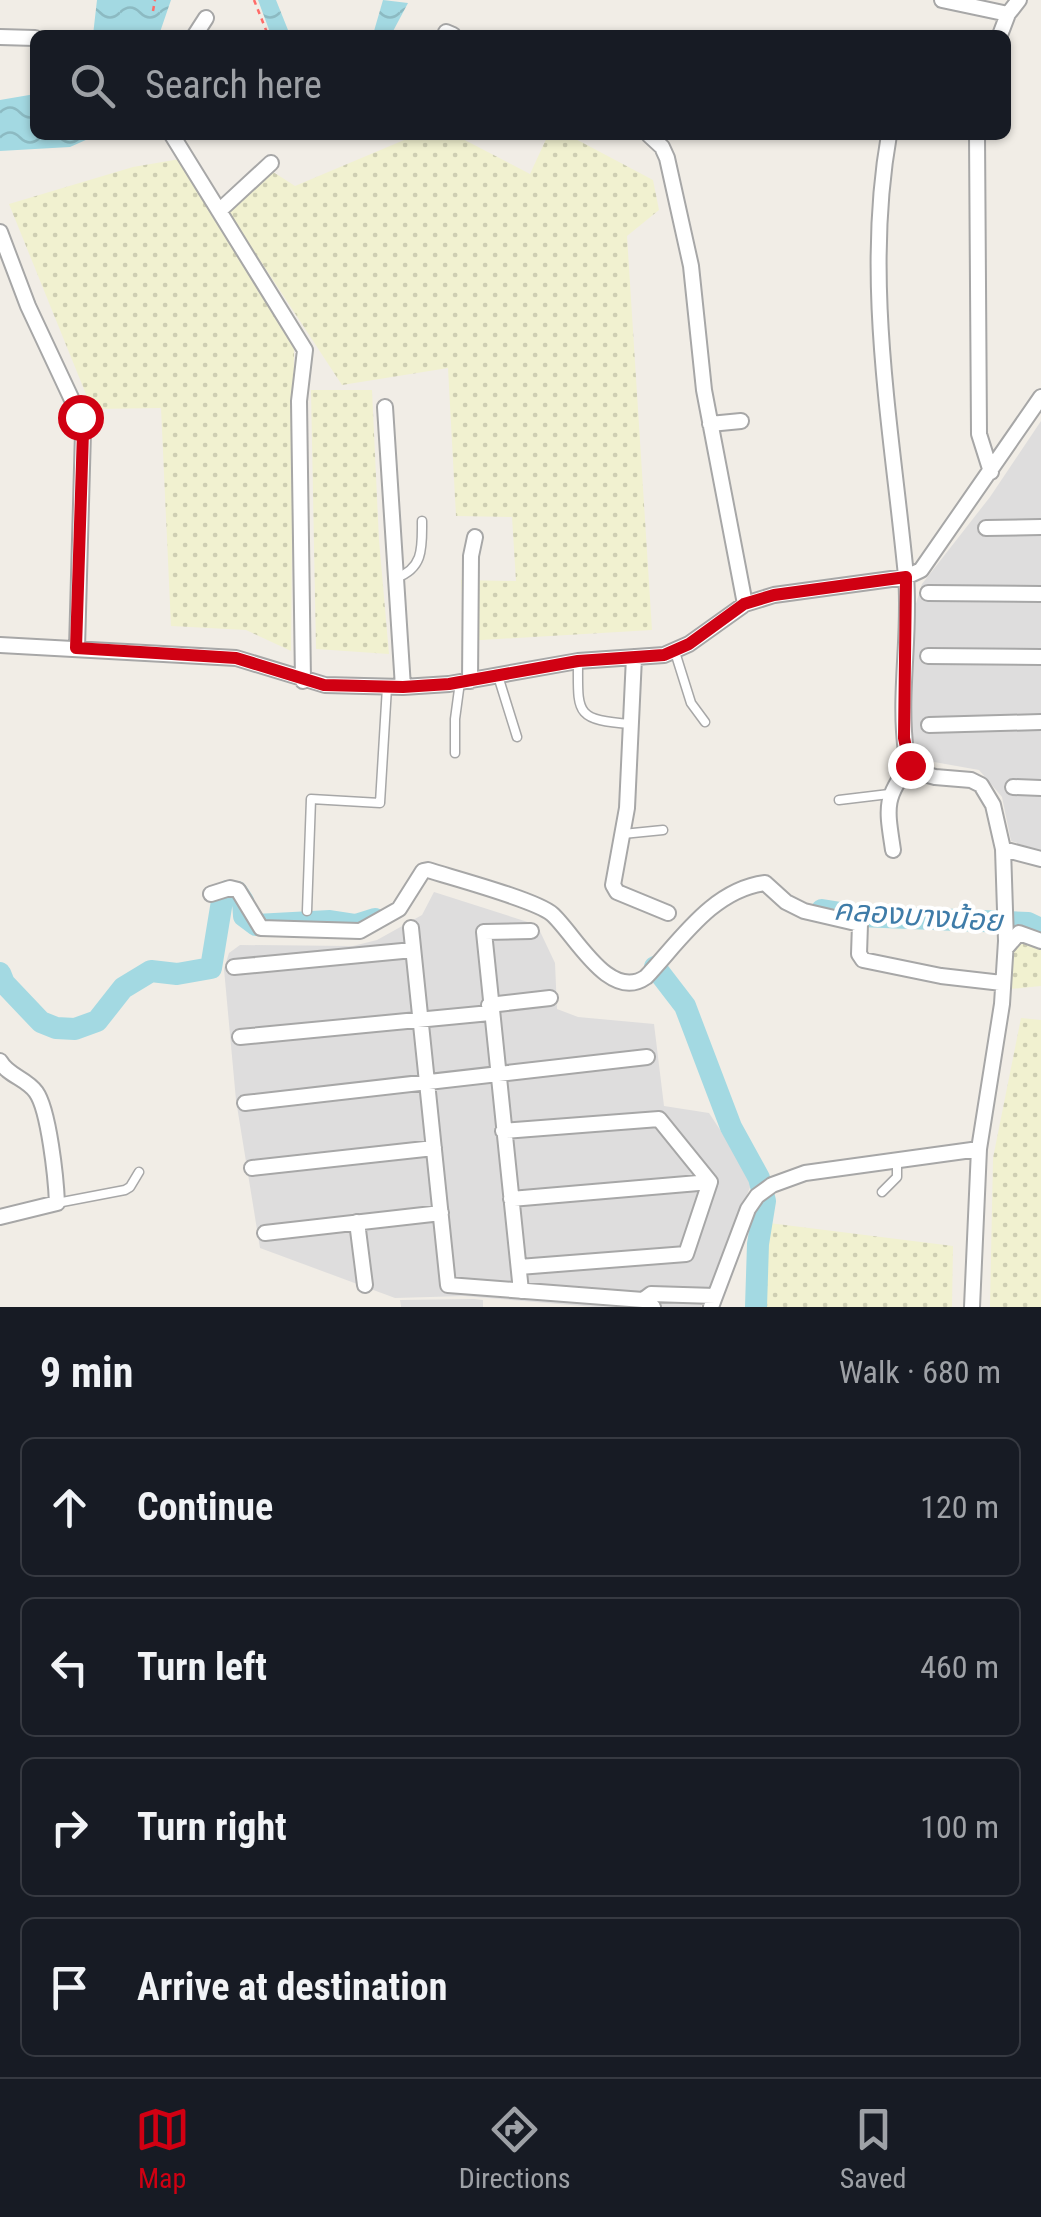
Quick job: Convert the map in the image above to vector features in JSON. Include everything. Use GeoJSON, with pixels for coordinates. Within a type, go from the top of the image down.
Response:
{"type":"FeatureCollection","features":[{"type":"Feature","properties":{"kind":"street"},"geometry":{"type":"LineString","coordinates":[[942,0],[1008,14]]}},
{"type":"Feature","properties":{"kind":"street"},"geometry":{"type":"LineString","coordinates":[[1002,30],[1019,0]]}},
{"type":"Feature","properties":{"kind":"street"},"geometry":{"type":"LineString","coordinates":[[198,30],[206,18]]}},
{"type":"Feature","properties":{"kind":"street"},"geometry":{"type":"LineString","coordinates":[[0,38],[30,38]]}},
{"type":"Feature","properties":{"kind":"street"},"geometry":{"type":"LineString","coordinates":[[175,140],[305,350],[298,401],[303,681]]}},
{"type":"Feature","properties":{"kind":"street"},"geometry":{"type":"LineString","coordinates":[[654,140],[667,158],[684,232],[710,424],[744,604]]}},
{"type":"Feature","properties":{"kind":"street"},"geometry":{"type":"LineString","coordinates":[[888,140],[878,223],[881,310],[906,577],[904,738],[910,765],[925,776],[971,780],[982,785],[993,805],[1003,849],[1006,944],[1001,1023],[978,1149],[972,1307]]}},
{"type":"Feature","properties":{"kind":"street"},"geometry":{"type":"LineString","coordinates":[[977,140],[979,434],[991,472]]}},
{"type":"Feature","properties":{"kind":"street"},"geometry":{"type":"LineString","coordinates":[[219,210],[271,163]]}},
{"type":"Feature","properties":{"kind":"street"},"geometry":{"type":"LineString","coordinates":[[0,232],[83,432],[76,648]]}},
{"type":"Feature","properties":{"kind":"street"},"geometry":{"type":"LineString","coordinates":[[0,645],[236,658],[303,681],[395,687],[465,681],[578,661],[675,652],[744,604],[774,595],[906,577],[922,570],[1041,397]]}},
{"type":"Feature","properties":{"kind":"street"},"geometry":{"type":"LineString","coordinates":[[385,407],[395,579],[395,687]]}},
{"type":"Feature","properties":{"kind":"street"},"geometry":{"type":"LineString","coordinates":[[710,424],[741,421]]}},
{"type":"Feature","properties":{"kind":"street"},"geometry":{"type":"LineString","coordinates":[[986,528],[1041,528]]}},
{"type":"Feature","properties":{"kind":"street"},"geometry":{"type":"LineString","coordinates":[[465,681],[474,536]]}},
{"type":"Feature","properties":{"kind":"street"},"geometry":{"type":"LineString","coordinates":[[928,593],[1041,594]]}},
{"type":"Feature","properties":{"kind":"street"},"geometry":{"type":"LineString","coordinates":[[928,656],[1041,658]]}},
{"type":"Feature","properties":{"kind":"street"},"geometry":{"type":"LineString","coordinates":[[634,657],[623,834],[614,889],[668,912]]}},
{"type":"Feature","properties":{"kind":"street"},"geometry":{"type":"LineString","coordinates":[[929,724],[1041,722]]}},
{"type":"Feature","properties":{"kind":"street"},"geometry":{"type":"LineString","coordinates":[[893,850],[889,794],[910,765]]}},
{"type":"Feature","properties":{"kind":"street"},"geometry":{"type":"LineString","coordinates":[[1013,788],[1041,788]]}},
{"type":"Feature","properties":{"kind":"street"},"geometry":{"type":"LineString","coordinates":[[1003,849],[1041,859]]}},
{"type":"Feature","properties":{"kind":"street"},"geometry":{"type":"LineString","coordinates":[[210,894],[230,888],[238,890],[260,928],[360,930],[398,909],[423,871],[428,870],[548,911],[598,968],[616,979],[631,982],[646,977],[717,903],[738,890],[765,882],[786,902],[804,911],[860,924],[859,954],[864,960],[1002,983]]}},
{"type":"Feature","properties":{"kind":"street"},"geometry":{"type":"LineString","coordinates":[[412,928],[448,1286],[648,1304],[652,1294],[713,1302],[744,1220],[757,1196],[772,1185],[805,1173],[978,1149]]}},
{"type":"Feature","properties":{"kind":"street"},"geometry":{"type":"LineString","coordinates":[[521,1291],[484,932],[531,931]]}},
{"type":"Feature","properties":{"kind":"street"},"geometry":{"type":"LineString","coordinates":[[1006,944],[1019,933],[1041,941]]}},
{"type":"Feature","properties":{"kind":"street"},"geometry":{"type":"LineString","coordinates":[[234,968],[414,950]]}},
{"type":"Feature","properties":{"kind":"street"},"geometry":{"type":"LineString","coordinates":[[240,1037],[422,1019],[550,998]]}},
{"type":"Feature","properties":{"kind":"street"},"geometry":{"type":"LineString","coordinates":[[245,1103],[647,1057]]}},
{"type":"Feature","properties":{"kind":"street"},"geometry":{"type":"LineString","coordinates":[[0,1060],[8,1072],[35,1090],[40,1102],[54,1165],[57,1203],[0,1217]]}},
{"type":"Feature","properties":{"kind":"street"},"geometry":{"type":"LineString","coordinates":[[503,1131],[659,1120],[710,1182]]}},
{"type":"Feature","properties":{"kind":"street"},"geometry":{"type":"LineString","coordinates":[[252,1168],[434,1148]]}},
{"type":"Feature","properties":{"kind":"street"},"geometry":{"type":"LineString","coordinates":[[511,1200],[710,1182]]}},
{"type":"Feature","properties":{"kind":"street"},"geometry":{"type":"LineString","coordinates":[[518,1267],[686,1254],[710,1182]]}},
{"type":"Feature","properties":{"kind":"street"},"geometry":{"type":"LineString","coordinates":[[265,1233],[440,1213]]}},
{"type":"Feature","properties":{"kind":"street"},"geometry":{"type":"LineString","coordinates":[[357,1222],[364,1285]]}},
{"type":"Feature","properties":{"kind":"lane"},"geometry":{"type":"LineString","coordinates":[[395,579],[410,574],[420,559],[422,521]]}},
{"type":"Feature","properties":{"kind":"lane"},"geometry":{"type":"LineString","coordinates":[[675,652],[692,703],[705,722]]}},
{"type":"Feature","properties":{"kind":"lane"},"geometry":{"type":"LineString","coordinates":[[578,661],[579,707],[584,714],[604,722],[631,724]]}},
{"type":"Feature","properties":{"kind":"lane"},"geometry":{"type":"LineString","coordinates":[[498,676],[517,737]]}},
{"type":"Feature","properties":{"kind":"lane"},"geometry":{"type":"LineString","coordinates":[[455,752],[455,719],[465,681]]}},
{"type":"Feature","properties":{"kind":"lane"},"geometry":{"type":"LineString","coordinates":[[307,911],[311,800],[380,803],[395,687]]}},
{"type":"Feature","properties":{"kind":"lane"},"geometry":{"type":"LineString","coordinates":[[839,800],[889,794]]}},
{"type":"Feature","properties":{"kind":"lane"},"geometry":{"type":"LineString","coordinates":[[623,834],[663,830]]}},
{"type":"Feature","properties":{"kind":"lane"},"geometry":{"type":"LineString","coordinates":[[882,1192],[897,1177],[896,1158]]}},
{"type":"Feature","properties":{"kind":"lane"},"geometry":{"type":"LineString","coordinates":[[57,1203],[125,1190],[139,1172]]}},
{"type":"Feature","properties":{"kind":"path"},"geometry":{"type":"LineString","coordinates":[[153,11],[155,0]]}},
{"type":"Feature","properties":{"kind":"path"},"geometry":{"type":"LineString","coordinates":[[254,0],[266,30]]}},
{"type":"Feature","properties":{"kind":"shaded area"},"geometry":{"type":"Polygon","coordinates":[[[1041,421],[1041,851],[1011,841],[1002,797],[979,770],[923,760],[911,743],[914,610],[922,584],[990,497],[1041,421]]]}},
{"type":"Feature","properties":{"kind":"shaded area"},"geometry":{"type":"Polygon","coordinates":[[[434,892],[537,925],[555,963],[557,1009],[578,1017],[654,1024],[664,1106],[709,1113],[753,1180],[701,1307],[595,1307],[464,1296],[395,1298],[260,1248],[236,1100],[224,969],[229,953],[240,945],[353,946],[377,940],[422,915],[434,892]]]}},
{"type":"Feature","properties":{"kind":"shaded area"},"geometry":{"type":"Polygon","coordinates":[[[400,1300],[483,1300],[483,1307],[401,1307],[400,1300]]]}},
{"type":"Feature","properties":{"kind":"green space"},"geometry":{"type":"Polygon","coordinates":[[[404,140],[465,140],[530,174],[546,140],[577,140],[653,180],[659,210],[627,236],[652,630],[465,641],[461,580],[516,581],[512,517],[456,516],[448,368],[342,385],[227,210],[267,168],[295,186],[404,140]]]}},
{"type":"Feature","properties":{"kind":"green space"},"geometry":{"type":"Polygon","coordinates":[[[180,159],[294,349],[291,651],[246,630],[171,626],[161,408],[92,409],[9,204],[133,167],[180,159]]]}},
{"type":"Feature","properties":{"kind":"green space"},"geometry":{"type":"Polygon","coordinates":[[[311,390],[372,390],[389,654],[316,649],[311,390]]]}},
{"type":"Feature","properties":{"kind":"green space"},"geometry":{"type":"Polygon","coordinates":[[[1015,931],[1041,943],[1041,986],[1010,989],[1015,931]]]}},
{"type":"Feature","properties":{"kind":"green space"},"geometry":{"type":"Polygon","coordinates":[[[1021,1018],[1041,1020],[1041,1307],[990,1307],[993,1158],[1021,1018]]]}},
{"type":"Feature","properties":{"kind":"green space"},"geometry":{"type":"Polygon","coordinates":[[[769,1223],[953,1246],[952,1307],[755,1307],[769,1223]]]}},
{"type":"Feature","properties":{"kind":"water"},"geometry":{"type":"Polygon","coordinates":[[[97,0],[171,0],[161,30],[94,30],[97,0]]]}},
{"type":"Feature","properties":{"kind":"water"},"geometry":{"type":"Polygon","coordinates":[[[258,0],[276,0],[288,30],[269,30],[258,0]]]}},
{"type":"Feature","properties":{"kind":"water"},"geometry":{"type":"Polygon","coordinates":[[[383,0],[408,3],[394,30],[374,30],[383,0]]]}},
{"type":"Feature","properties":{"kind":"water"},"geometry":{"type":"Polygon","coordinates":[[[30,95],[30,140],[86,140],[70,147],[0,151],[0,100],[30,95]]]}},
{"type":"Feature","properties":{"kind":"waterway","name":"คลองบางน้อย"},"geometry":{"type":"LineString","coordinates":[[0,973],[4,983],[41,1022],[75,1029],[97,1021],[123,988],[151,971],[177,974],[211,968],[222,901],[228,891],[237,892],[243,901],[244,916],[256,925],[330,921],[356,925],[375,919]]}},
{"type":"Feature","properties":{"kind":"waterway","name":"คลองบางน้อย"},"geometry":{"type":"LineString","coordinates":[[822,910],[860,916],[1028,923],[1041,929]]}},
{"type":"Feature","properties":{"kind":"waterway"},"geometry":{"type":"LineString","coordinates":[[655,967],[685,1006],[731,1127],[759,1178],[765,1201],[758,1244],[756,1307]]}},
{"type":"Feature","properties":{"kind":"route"},"geometry":{"type":"LineString","coordinates":[[80,417],[83,432],[76,648],[236,658],[324,685],[449,684],[578,661],[664,655],[689,644],[744,604],[774,595],[906,577],[904,738],[910,765]]}}]}
